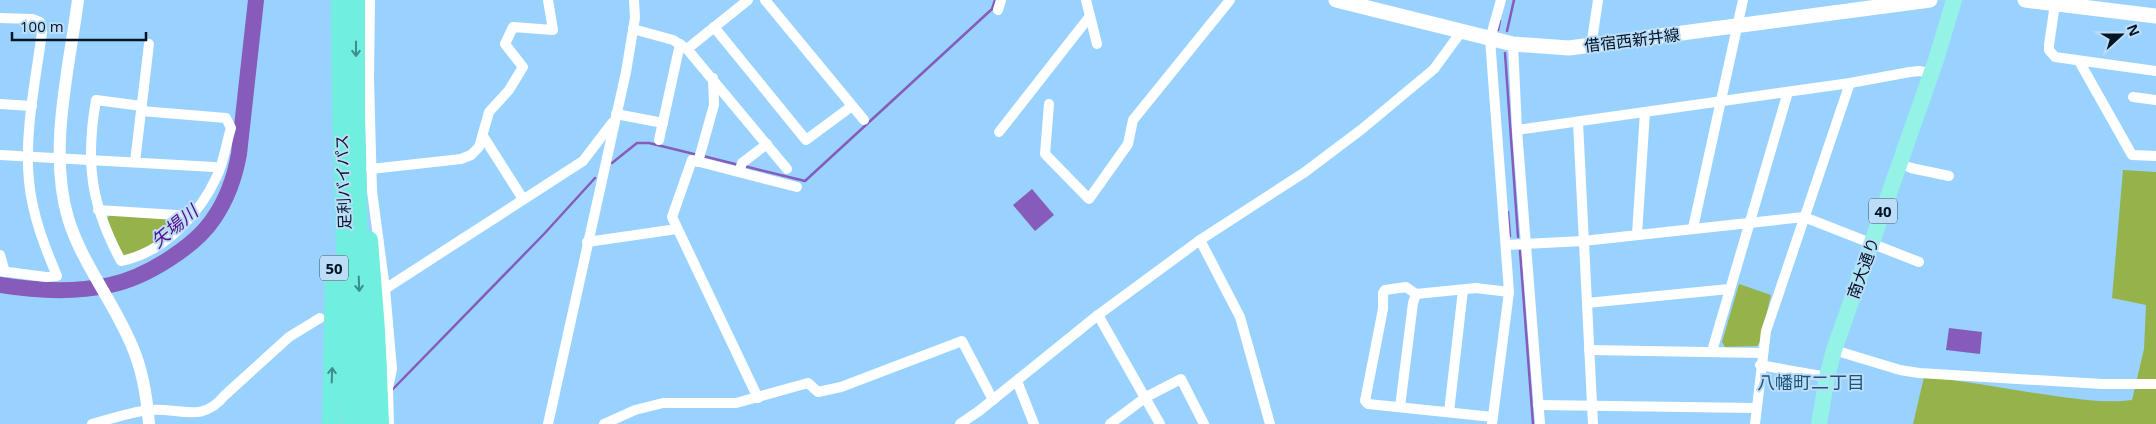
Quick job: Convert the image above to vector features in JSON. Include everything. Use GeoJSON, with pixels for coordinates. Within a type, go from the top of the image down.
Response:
{"type":"FeatureCollection","features":[{"type":"Feature","properties":{"kind":"highway","name":"足利バイパス"},"geometry":{"type":"LineString","coordinates":[[340,0],[340,113],[351,219],[363,424]]}},
{"type":"Feature","properties":{"kind":"highway","name":"足利バイパス"},"geometry":{"type":"LineString","coordinates":[[350,424],[351,219],[356,123],[356,0]]}},
{"type":"Feature","properties":{"kind":"highway","name":"50"},"geometry":{"type":"LineString","coordinates":[[331,424],[334,234],[340,113]]}},
{"type":"Feature","properties":{"kind":"highway","name":"50"},"geometry":{"type":"LineString","coordinates":[[356,123],[368,222],[376,330],[380,424]]}},
{"type":"Feature","properties":{"kind":"main road","name":"借宿西新井線"},"geometry":{"type":"LineString","coordinates":[[1336,0],[1513,44],[1560,48],[1591,46],[1737,26],[1886,3],[1930,0]]}},
{"type":"Feature","properties":{"kind":"main road","name":"南大通り"},"geometry":{"type":"LineString","coordinates":[[1819,424],[1834,350],[1946,32],[1954,0]]}},
{"type":"Feature","properties":{"kind":"main road"},"geometry":{"type":"LineString","coordinates":[[2025,0],[2055,4],[2077,3],[2156,16]]}},
{"type":"Feature","properties":{"kind":"street"},"geometry":{"type":"LineString","coordinates":[[78,0],[59,158],[62,187],[68,217],[80,249],[107,297],[137,359],[144,382],[148,424]]}},
{"type":"Feature","properties":{"kind":"street"},"geometry":{"type":"LineString","coordinates":[[370,0],[372,191],[385,289],[392,369],[388,388],[389,424]]}},
{"type":"Feature","properties":{"kind":"street"},"geometry":{"type":"LineString","coordinates":[[372,169],[461,159],[470,155],[479,147],[489,112],[509,90],[523,66],[505,44],[513,27],[553,30],[548,0]]}},
{"type":"Feature","properties":{"kind":"street"},"geometry":{"type":"LineString","coordinates":[[548,424],[633,29],[635,18],[634,0]]}},
{"type":"Feature","properties":{"kind":"street"},"geometry":{"type":"LineString","coordinates":[[659,140],[684,47],[714,27],[748,0]]}},
{"type":"Feature","properties":{"kind":"street"},"geometry":{"type":"LineString","coordinates":[[765,0],[864,120]]}},
{"type":"Feature","properties":{"kind":"street"},"geometry":{"type":"LineString","coordinates":[[1086,0],[1097,44]]}},
{"type":"Feature","properties":{"kind":"street"},"geometry":{"type":"LineString","coordinates":[[1049,104],[1045,154],[1089,199],[1128,144],[1133,120],[1230,0]]}},
{"type":"Feature","properties":{"kind":"street"},"geometry":{"type":"LineString","coordinates":[[1501,0],[1490,39],[1509,292],[1492,420],[1449,412],[1368,404],[1365,401],[1385,290],[1406,287],[1416,294],[1476,288],[1509,292]]}},
{"type":"Feature","properties":{"kind":"street"},"geometry":{"type":"LineString","coordinates":[[1591,46],[1598,0]]}},
{"type":"Feature","properties":{"kind":"street"},"geometry":{"type":"LineString","coordinates":[[1693,228],[1743,0]]}},
{"type":"Feature","properties":{"kind":"street"},"geometry":{"type":"LineString","coordinates":[[2055,4],[2049,45],[2055,57],[2156,71]]}},
{"type":"Feature","properties":{"kind":"street"},"geometry":{"type":"LineString","coordinates":[[998,132],[1090,16]]}},
{"type":"Feature","properties":{"kind":"street"},"geometry":{"type":"LineString","coordinates":[[0,18],[32,19],[40,22],[42,32],[32,106],[28,156],[29,182],[37,223],[57,276],[46,277],[3,272],[0,255]]}},
{"type":"Feature","properties":{"kind":"street"},"geometry":{"type":"LineString","coordinates":[[714,27],[806,140],[852,106]]}},
{"type":"Feature","properties":{"kind":"street"},"geometry":{"type":"LineString","coordinates":[[633,29],[673,40],[684,47],[713,78],[787,169]]}},
{"type":"Feature","properties":{"kind":"street"},"geometry":{"type":"LineString","coordinates":[[960,424],[993,400],[1098,315],[1200,240],[1305,172],[1362,129],[1434,69],[1461,32]]}},
{"type":"Feature","properties":{"kind":"street"},"geometry":{"type":"LineString","coordinates":[[135,162],[149,44]]}},
{"type":"Feature","properties":{"kind":"street"},"geometry":{"type":"LineString","coordinates":[[1513,44],[1517,130],[1540,424]]}},
{"type":"Feature","properties":{"kind":"street"},"geometry":{"type":"LineString","coordinates":[[2079,61],[2132,155],[2156,156]]}},
{"type":"Feature","properties":{"kind":"street"},"geometry":{"type":"LineString","coordinates":[[1517,130],[1850,83],[1919,71],[1931,74]]}},
{"type":"Feature","properties":{"kind":"street"},"geometry":{"type":"LineString","coordinates":[[698,162],[714,105],[713,78]]}},
{"type":"Feature","properties":{"kind":"street"},"geometry":{"type":"LineString","coordinates":[[1755,424],[1760,365],[1766,331],[1850,83]]}},
{"type":"Feature","properties":{"kind":"street"},"geometry":{"type":"LineString","coordinates":[[1712,351],[1788,92]]}},
{"type":"Feature","properties":{"kind":"street"},"geometry":{"type":"LineString","coordinates":[[2133,97],[2156,100]]}},
{"type":"Feature","properties":{"kind":"street"},"geometry":{"type":"LineString","coordinates":[[96,100],[141,109],[226,118],[231,128],[219,170],[206,198],[192,216],[160,245],[130,260],[121,261],[98,210],[93,190],[90,160],[96,100]]}},
{"type":"Feature","properties":{"kind":"street"},"geometry":{"type":"LineString","coordinates":[[0,104],[32,106]]}},
{"type":"Feature","properties":{"kind":"street"},"geometry":{"type":"LineString","coordinates":[[1637,234],[1645,112]]}},
{"type":"Feature","properties":{"kind":"street"},"geometry":{"type":"LineString","coordinates":[[385,289],[583,161],[615,117]]}},
{"type":"Feature","properties":{"kind":"street"},"geometry":{"type":"LineString","coordinates":[[615,117],[663,122]]}},
{"type":"Feature","properties":{"kind":"street"},"geometry":{"type":"LineString","coordinates":[[1578,122],[1593,424]]}},
{"type":"Feature","properties":{"kind":"street"},"geometry":{"type":"LineString","coordinates":[[482,136],[523,199]]}},
{"type":"Feature","properties":{"kind":"street"},"geometry":{"type":"LineString","coordinates":[[739,172],[742,163],[767,144]]}},
{"type":"Feature","properties":{"kind":"street"},"geometry":{"type":"LineString","coordinates":[[0,155],[214,167],[219,170]]}},
{"type":"Feature","properties":{"kind":"street"},"geometry":{"type":"LineString","coordinates":[[758,398],[672,217],[692,160],[797,187]]}},
{"type":"Feature","properties":{"kind":"street"},"geometry":{"type":"LineString","coordinates":[[1900,163],[1911,168],[1949,176]]}},
{"type":"Feature","properties":{"kind":"street"},"geometry":{"type":"LineString","coordinates":[[98,210],[192,216]]}},
{"type":"Feature","properties":{"kind":"street"},"geometry":{"type":"LineString","coordinates":[[1506,245],[1583,241],[1750,222],[1804,218],[1919,262]]}},
{"type":"Feature","properties":{"kind":"street"},"geometry":{"type":"LineString","coordinates":[[587,242],[677,229]]}},
{"type":"Feature","properties":{"kind":"street"},"geometry":{"type":"LineString","coordinates":[[1200,240],[1240,317],[1270,424]]}},
{"type":"Feature","properties":{"kind":"street"},"geometry":{"type":"LineString","coordinates":[[1587,303],[1729,289]]}},
{"type":"Feature","properties":{"kind":"street"},"geometry":{"type":"LineString","coordinates":[[1449,412],[1463,290]]}},
{"type":"Feature","properties":{"kind":"street"},"geometry":{"type":"LineString","coordinates":[[1400,407],[1413,303],[1416,294]]}},
{"type":"Feature","properties":{"kind":"street"},"geometry":{"type":"LineString","coordinates":[[1098,315],[1160,424]]}},
{"type":"Feature","properties":{"kind":"street"},"geometry":{"type":"LineString","coordinates":[[92,424],[148,410],[160,409],[189,415],[215,407],[224,396],[289,337],[320,318]]}},
{"type":"Feature","properties":{"kind":"street"},"geometry":{"type":"LineString","coordinates":[[604,424],[635,410],[663,403],[736,403],[808,383],[818,392],[841,387],[962,341],[993,400]]}},
{"type":"Feature","properties":{"kind":"street"},"geometry":{"type":"LineString","coordinates":[[1589,350],[1762,353]]}},
{"type":"Feature","properties":{"kind":"street"},"geometry":{"type":"LineString","coordinates":[[1834,350],[1900,370],[1919,373],[2102,384],[2156,384]]}},
{"type":"Feature","properties":{"kind":"street"},"geometry":{"type":"LineString","coordinates":[[1760,365],[1827,377]]}},
{"type":"Feature","properties":{"kind":"street"},"geometry":{"type":"LineString","coordinates":[[1110,424],[1146,397],[1181,379],[1204,424]]}},
{"type":"Feature","properties":{"kind":"street"},"geometry":{"type":"LineString","coordinates":[[1017,381],[1034,424]]}},
{"type":"Feature","properties":{"kind":"street"},"geometry":{"type":"LineString","coordinates":[[1538,405],[1756,408]]}},
{"type":"Feature","properties":{"kind":"green space"},"geometry":{"type":"Polygon","coordinates":[[[2123,170],[2156,172],[2156,424],[1913,424],[1924,377],[2080,399],[2132,400],[2144,349],[2146,305],[2112,298],[2123,170]]]}},
{"type":"Feature","properties":{"kind":"green space"},"geometry":{"type":"Polygon","coordinates":[[[110,215],[176,220],[178,226],[158,243],[128,257],[121,254],[105,221],[110,215]]]}},
{"type":"Feature","properties":{"kind":"green space"},"geometry":{"type":"Polygon","coordinates":[[[1739,284],[1771,295],[1760,342],[1757,346],[1725,347],[1722,342],[1739,284]]]}},
{"type":"Feature","properties":{"kind":"shaded area"},"geometry":{"type":"Polygon","coordinates":[[[1032,189],[1054,215],[1035,231],[1013,205],[1032,189]]]}},
{"type":"Feature","properties":{"kind":"shaded area"},"geometry":{"type":"Polygon","coordinates":[[[1949,328],[1982,332],[1980,354],[1946,350],[1949,328]]]}},
{"type":"Feature","properties":{"kind":"waterway","name":"矢場川"},"geometry":{"type":"LineString","coordinates":[[0,285],[41,290],[83,289],[110,285],[138,276],[168,260],[195,240],[206,229],[223,203],[233,179],[239,154],[256,0]]}},
{"type":"Feature","properties":{"kind":"waterway"},"geometry":{"type":"LineString","coordinates":[[744,166],[805,181],[992,9],[995,0]]}},
{"type":"Feature","properties":{"kind":"waterway"},"geometry":{"type":"LineString","coordinates":[[1507,31],[1514,0]]}},
{"type":"Feature","properties":{"kind":"waterway"},"geometry":{"type":"LineString","coordinates":[[1498,30],[1500,21]]}},
{"type":"Feature","properties":{"kind":"waterway"},"geometry":{"type":"LineString","coordinates":[[1505,53],[1518,237]]}},
{"type":"Feature","properties":{"kind":"waterway"},"geometry":{"type":"LineString","coordinates":[[612,163],[637,143],[649,143],[698,155]]}},
{"type":"Feature","properties":{"kind":"waterway"},"geometry":{"type":"LineString","coordinates":[[703,156],[739,165]]}},
{"type":"Feature","properties":{"kind":"waterway"},"geometry":{"type":"LineString","coordinates":[[392,390],[544,234],[595,178]]}},
{"type":"Feature","properties":{"kind":"waterway"},"geometry":{"type":"LineString","coordinates":[[1508,212],[1510,236]]}},
{"type":"Feature","properties":{"kind":"waterway"},"geometry":{"type":"LineString","coordinates":[[1520,251],[1533,424]]}},
{"type":"Feature","properties":{"kind":"district","name":"八幡町二丁目"},"geometry":{"type":"Point","coordinates":[1811,382]}}]}
